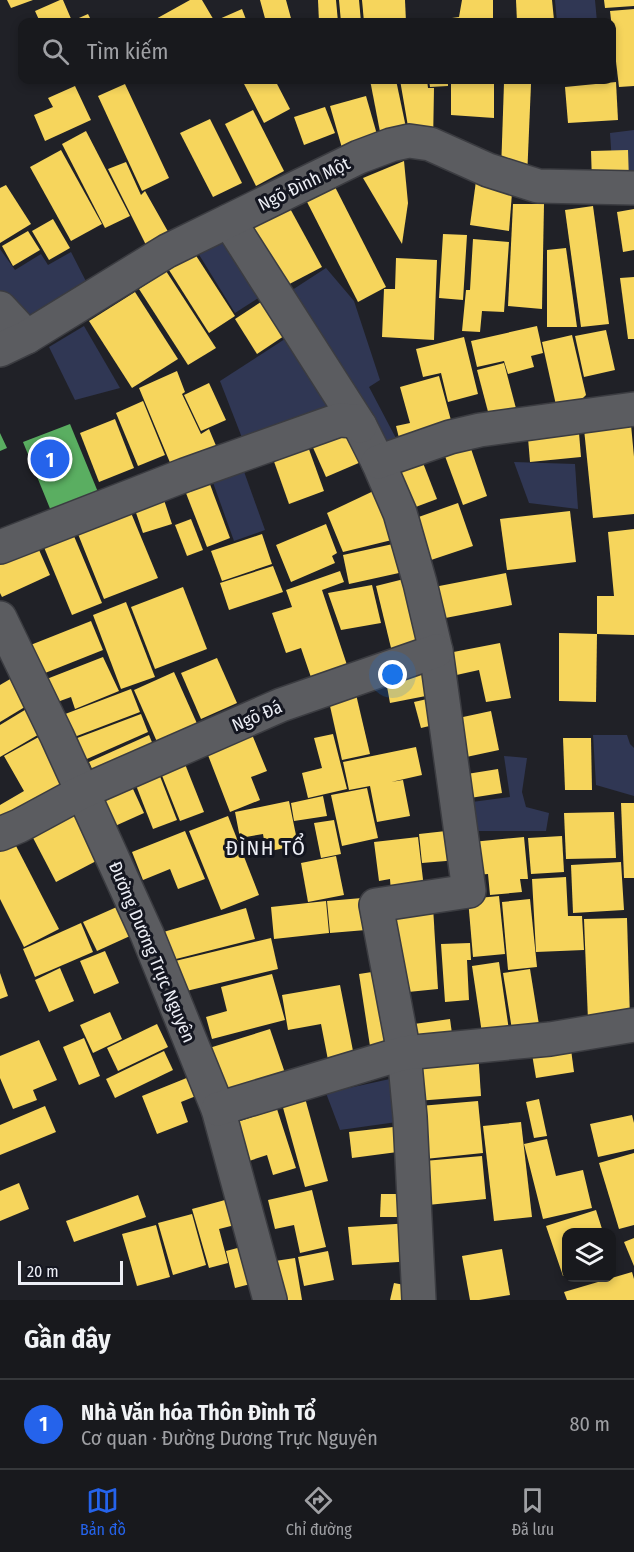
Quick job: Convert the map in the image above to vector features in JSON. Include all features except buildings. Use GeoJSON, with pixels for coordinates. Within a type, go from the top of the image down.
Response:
{"type":"FeatureCollection","features":[{"type":"Feature","properties":{"kind":"street","name":"Ngõ Đình Một"},"geometry":{"type":"LineString","coordinates":[[13,344],[167,251],[359,157],[391,145],[409,141],[430,144],[488,170],[538,186],[634,188]]}},
{"type":"Feature","properties":{"kind":"street"},"geometry":{"type":"LineString","coordinates":[[229,221],[360,426],[378,462],[400,513],[436,651],[469,891],[376,905],[404,1053],[410,1117],[419,1300]]}},
{"type":"Feature","properties":{"kind":"street"},"geometry":{"type":"LineString","coordinates":[[0,308],[13,344]]}},
{"type":"Feature","properties":{"kind":"street"},"geometry":{"type":"LineString","coordinates":[[378,462],[450,437],[480,430],[634,409]]}},
{"type":"Feature","properties":{"kind":"street"},"geometry":{"type":"LineString","coordinates":[[0,547],[185,475],[339,420],[356,421],[360,426]]}},
{"type":"Feature","properties":{"kind":"street","name":"Đường Dương Trực Nguyên"},"geometry":{"type":"LineString","coordinates":[[0,618],[57,736],[152,947],[218,1109],[270,1300]]}},
{"type":"Feature","properties":{"kind":"street","name":"Ngõ Đá"},"geometry":{"type":"LineString","coordinates":[[0,834],[82,792],[282,705],[436,651]]}},
{"type":"Feature","properties":{"kind":"street"},"geometry":{"type":"LineString","coordinates":[[218,1109],[404,1053],[550,1039],[634,1025]]}},
{"type":"Feature","properties":{"kind":"shaded area"},"geometry":{"type":"Polygon","coordinates":[[[555,0],[595,0],[597,18],[557,18],[555,0]]]}},
{"type":"Feature","properties":{"kind":"shaded area"},"geometry":{"type":"Polygon","coordinates":[[[634,130],[634,189],[614,192],[610,133],[634,130]]]}},
{"type":"Feature","properties":{"kind":"shaded area"},"geometry":{"type":"Polygon","coordinates":[[[229,236],[266,293],[235,313],[198,253],[229,236]]]}},
{"type":"Feature","properties":{"kind":"shaded area"},"geometry":{"type":"Polygon","coordinates":[[[0,249],[15,270],[41,254],[48,265],[71,252],[92,293],[31,328],[0,299],[0,249]]]}},
{"type":"Feature","properties":{"kind":"shaded area"},"geometry":{"type":"Polygon","coordinates":[[[326,268],[354,301],[380,380],[369,387],[399,444],[379,451],[286,294],[326,268]]]}},
{"type":"Feature","properties":{"kind":"shaded area"},"geometry":{"type":"Polygon","coordinates":[[[84,326],[120,388],[75,400],[49,347],[84,326]]]}},
{"type":"Feature","properties":{"kind":"shaded area"},"geometry":{"type":"Polygon","coordinates":[[[291,335],[347,413],[246,448],[220,381],[291,335]]]}},
{"type":"Feature","properties":{"kind":"shaded area"},"geometry":{"type":"Polygon","coordinates":[[[514,462],[575,464],[578,509],[529,503],[514,462]]]}},
{"type":"Feature","properties":{"kind":"shaded area"},"geometry":{"type":"Polygon","coordinates":[[[242,466],[265,530],[234,541],[211,477],[242,466]]]}},
{"type":"Feature","properties":{"kind":"shaded area"},"geometry":{"type":"Polygon","coordinates":[[[593,735],[627,735],[634,748],[634,796],[596,785],[593,735]]]}},
{"type":"Feature","properties":{"kind":"shaded area"},"geometry":{"type":"Polygon","coordinates":[[[504,756],[527,758],[522,792],[526,807],[549,813],[546,831],[466,831],[464,803],[510,797],[504,756]]]}},
{"type":"Feature","properties":{"kind":"shaded area"},"geometry":{"type":"Polygon","coordinates":[[[399,1077],[404,1121],[340,1130],[326,1093],[399,1077]]]}},
{"type":"Feature","properties":{"kind":"place","name":"Nhà Văn hóa Thôn Đình Tổ"},"geometry":{"type":"Point","coordinates":[50,459]}},
{"type":"Feature","properties":{"kind":"district","name":"ĐÌNH TỔ"},"geometry":{"type":"Point","coordinates":[266,848]}}]}
